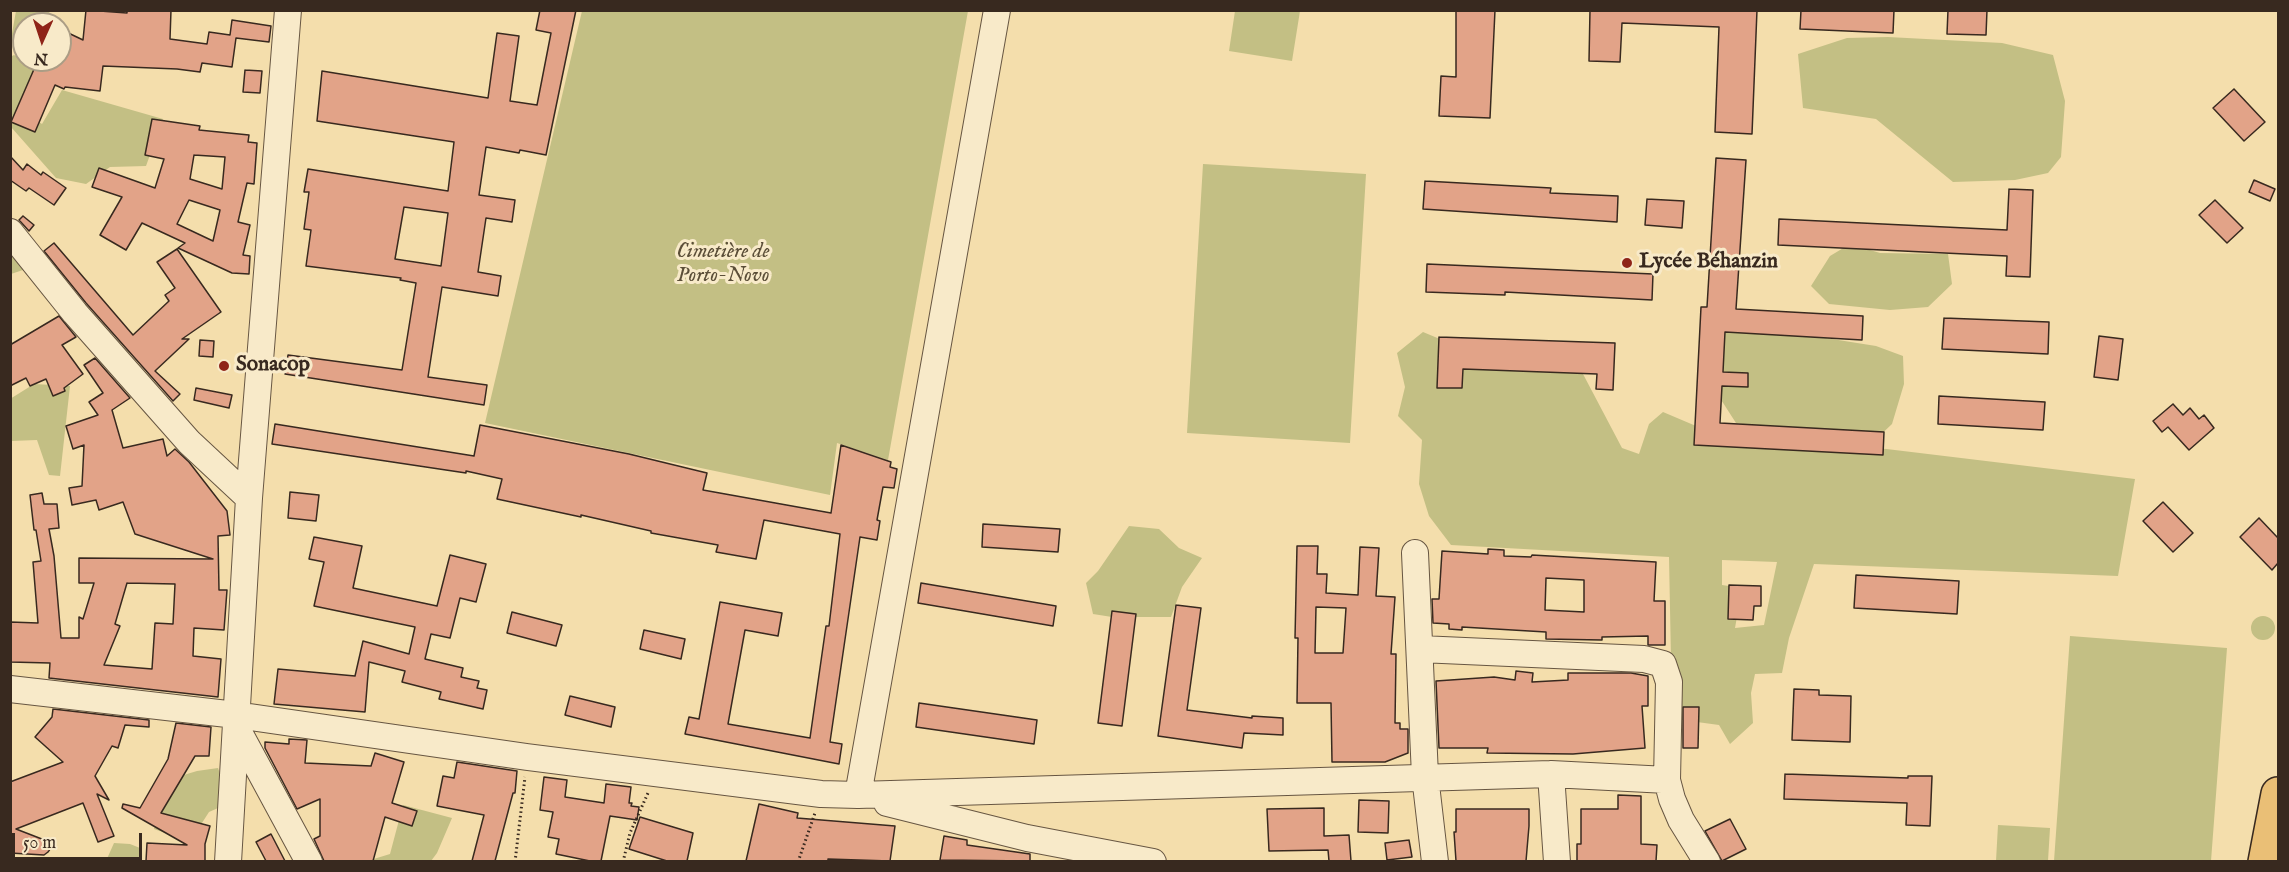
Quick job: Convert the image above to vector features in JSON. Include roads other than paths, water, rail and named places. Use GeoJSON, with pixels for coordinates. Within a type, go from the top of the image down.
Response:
{"type":"FeatureCollection","features":[{"type":"Feature","properties":{"kind":"main road"},"geometry":{"type":"LineString","coordinates":[[2265,861],[2278,794]]}},
{"type":"Feature","properties":{"kind":"street"},"geometry":{"type":"LineString","coordinates":[[228,861],[249,498],[288,10]]}},
{"type":"Feature","properties":{"kind":"street"},"geometry":{"type":"LineString","coordinates":[[858,795],[998,10]]}},
{"type":"Feature","properties":{"kind":"street"},"geometry":{"type":"LineString","coordinates":[[10,232],[75,313],[189,442],[249,498]]}},
{"type":"Feature","properties":{"kind":"street"},"geometry":{"type":"LineString","coordinates":[[1415,553],[1425,776],[1435,861]]}},
{"type":"Feature","properties":{"kind":"street"},"geometry":{"type":"LineString","coordinates":[[1420,649],[1644,659],[1663,664],[1669,682],[1667,780],[1681,820],[1707,861]]}},
{"type":"Feature","properties":{"kind":"street"},"geometry":{"type":"LineString","coordinates":[[10,689],[236,721],[821,794],[858,795],[1425,776],[1551,774],[1667,780]]}},
{"type":"Feature","properties":{"kind":"street"},"geometry":{"type":"LineString","coordinates":[[236,721],[309,861]]}},
{"type":"Feature","properties":{"kind":"street"},"geometry":{"type":"LineString","coordinates":[[1551,774],[1557,861]]}},
{"type":"Feature","properties":{"kind":"street"},"geometry":{"type":"LineString","coordinates":[[858,795],[1027,838],[1153,861]]}},
{"type":"Feature","properties":{"kind":"place","name":"Lycée Béhanzin"},"geometry":{"type":"Point","coordinates":[1627,263]}},
{"type":"Feature","properties":{"kind":"place","name":"Sonacop"},"geometry":{"type":"Point","coordinates":[224,366]}},
{"type":"Feature","properties":{"kind":"park label","name":"Cimetière de Porto-Novo"},"geometry":{"type":"Point","coordinates":[723,265]}}]}
